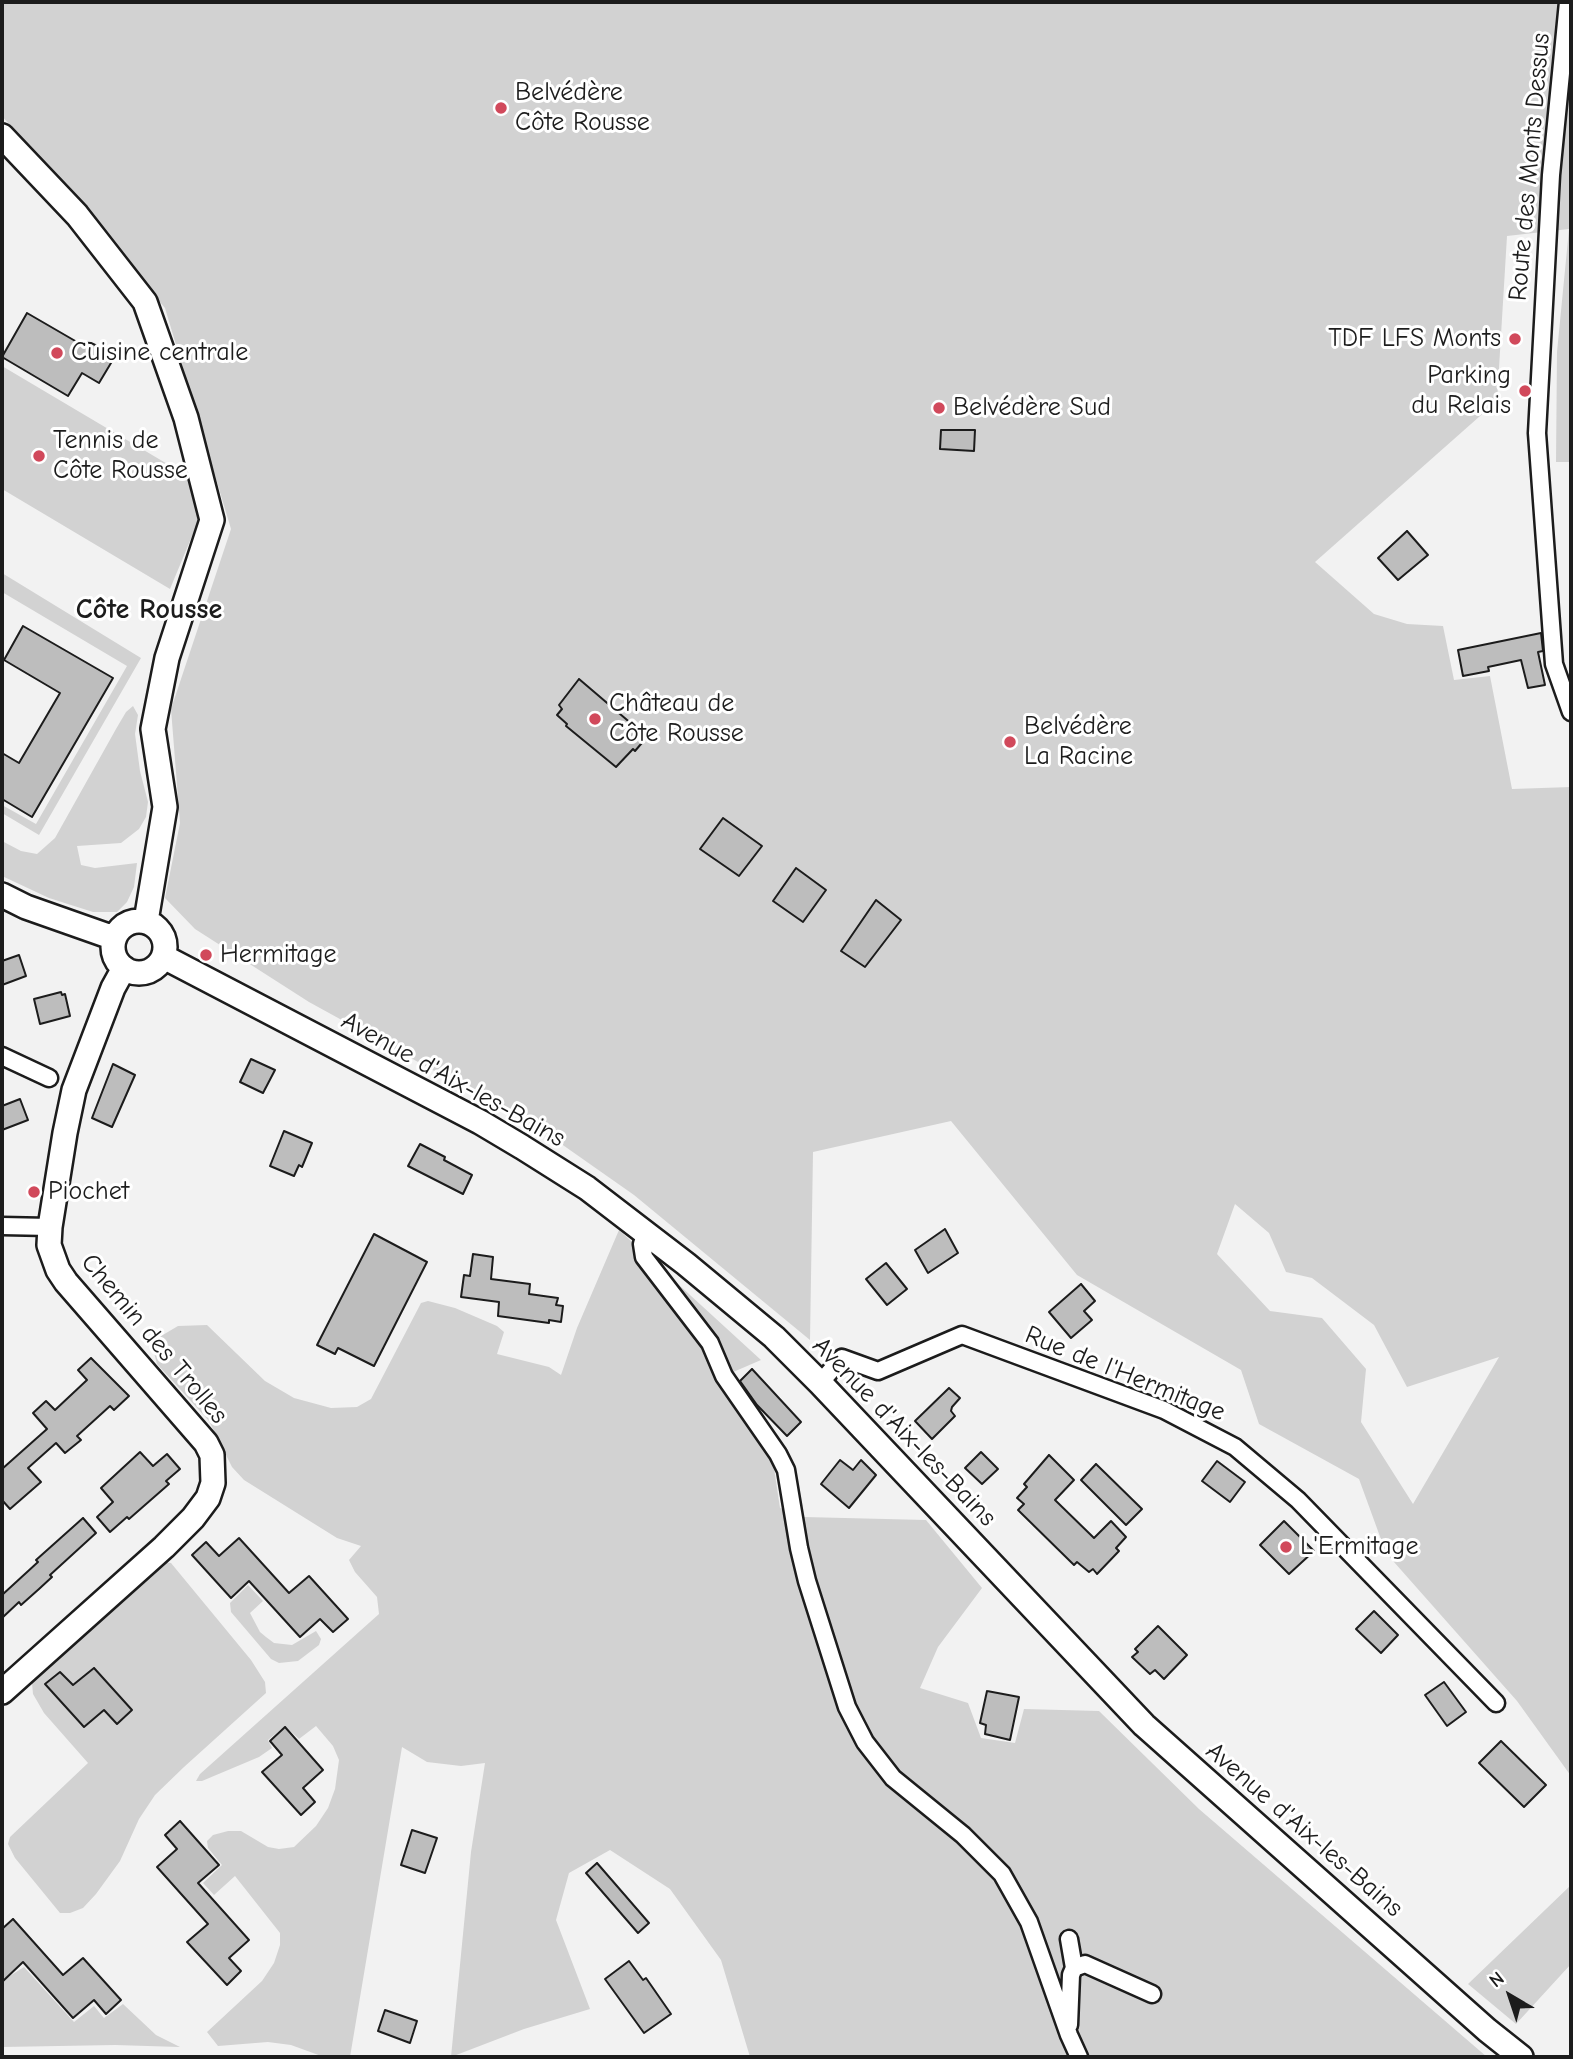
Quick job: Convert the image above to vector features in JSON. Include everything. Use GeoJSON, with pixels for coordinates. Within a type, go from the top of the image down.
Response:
{"type":"FeatureCollection","features":[{"type":"Feature","properties":{"kind":"main road"},"geometry":{"type":"LineString","coordinates":[[2,136],[76,215],[145,302],[186,418],[212,520],[167,658],[153,729],[165,807],[146,921]]}},
{"type":"Feature","properties":{"kind":"main road"},"geometry":{"type":"LineString","coordinates":[[2,895],[114,938]]}},
{"type":"Feature","properties":{"kind":"main road"},"geometry":{"type":"LineString","coordinates":[[146,921],[161,930],[165,938],[164,957],[154,969],[136,973],[124,968],[115,958],[114,938],[122,926],[130,922],[146,921]]}},
{"type":"Feature","properties":{"kind":"main road","name":"Avenue d'Aix-les-Bains"},"geometry":{"type":"LineString","coordinates":[[164,957],[480,1122],[576,1181],[646,1231],[774,1337],[1144,1725],[1261,1831],[1521,2057]]}},
{"type":"Feature","properties":{"kind":"main road","name":"Chemin des Trolles"},"geometry":{"type":"LineString","coordinates":[[2,1692],[174,1537],[208,1498],[212,1483],[212,1455],[206,1443],[66,1282],[52,1257],[49,1245],[74,1090],[113,988],[124,968]]}},
{"type":"Feature","properties":{"kind":"street","name":"Route des Monts Dessus"},"geometry":{"type":"LineString","coordinates":[[1568,2],[1551,175],[1537,433],[1554,664],[1571,712]]}},
{"type":"Feature","properties":{"kind":"street"},"geometry":{"type":"LineString","coordinates":[[2,1056],[49,1078]]}},
{"type":"Feature","properties":{"kind":"street"},"geometry":{"type":"LineString","coordinates":[[2,1226],[50,1227]]}},
{"type":"Feature","properties":{"kind":"street"},"geometry":{"type":"LineString","coordinates":[[646,1231],[642,1244],[644,1257],[710,1343],[724,1376],[778,1454],[786,1470],[807,1581],[847,1707],[865,1742],[893,1778],[963,1835],[1002,1874],[1029,1922],[1079,2057]]}},
{"type":"Feature","properties":{"kind":"street","name":"Rue de l'Hermitage"},"geometry":{"type":"LineString","coordinates":[[820,1383],[842,1358],[878,1371],[962,1335],[1164,1410],[1236,1447],[1298,1500],[1496,1703]]}},
{"type":"Feature","properties":{"kind":"street"},"geometry":{"type":"LineString","coordinates":[[1069,1939],[1074,1968],[1071,1975],[1069,2035]]}},
{"type":"Feature","properties":{"kind":"street"},"geometry":{"type":"LineString","coordinates":[[1074,1968],[1085,1964],[1152,1994]]}},
{"type":"Feature","properties":{"kind":"shaded area"},"geometry":{"type":"Polygon","coordinates":[[[2,2],[1571,2],[1571,462],[1556,462],[1557,352],[1569,229],[1507,236],[1497,401],[1315,562],[1374,614],[1407,624],[1443,626],[1454,680],[1490,676],[1512,789],[1571,787],[1571,1776],[1517,1701],[1386,1553],[1359,1479],[1259,1424],[1241,1370],[1077,1275],[951,1121],[813,1152],[810,1340],[634,1195],[540,1129],[309,1002],[195,929],[165,898],[180,823],[171,709],[231,529],[165,308],[2,116],[2,2]],[[1235,1204],[1217,1254],[1270,1311],[1322,1318],[1366,1369],[1361,1422],[1413,1504],[1499,1357],[1407,1387],[1374,1325],[1312,1278],[1286,1272],[1269,1233],[1235,1204]]]}},
{"type":"Feature","properties":{"kind":"shaded area"},"geometry":{"type":"Polygon","coordinates":[[[2,366],[196,481],[202,512],[170,589],[2,489],[2,366]]]}},
{"type":"Feature","properties":{"kind":"shaded area"},"geometry":{"type":"Polygon","coordinates":[[[2,573],[141,658],[39,835],[2,813],[2,805],[36,824],[127,666],[2,592],[2,573]]]}},
{"type":"Feature","properties":{"kind":"shaded area"},"geometry":{"type":"Polygon","coordinates":[[[133,706],[138,715],[135,734],[148,802],[146,817],[139,829],[121,843],[77,846],[81,865],[95,868],[137,863],[134,887],[127,902],[117,912],[93,912],[49,898],[2,876],[2,841],[21,851],[37,854],[55,838],[126,712],[133,706]]]}},
{"type":"Feature","properties":{"kind":"shaded area"},"geometry":{"type":"Polygon","coordinates":[[[619,1230],[761,1360],[724,1376],[774,1468],[780,1508],[804,1517],[926,1520],[982,1588],[938,1647],[920,1688],[968,1703],[981,1738],[1015,1743],[1024,1709],[1099,1711],[1199,1809],[1487,2057],[750,2057],[721,1960],[670,1889],[610,1850],[569,1873],[556,1920],[590,2009],[524,2029],[451,2057],[471,1852],[485,1763],[461,1766],[427,1762],[402,1747],[350,2057],[324,2057],[291,2045],[268,2042],[218,2046],[207,2032],[262,1981],[274,1963],[280,1945],[280,1933],[235,1876],[214,1895],[203,1883],[222,1865],[208,1848],[207,1841],[213,1835],[241,1831],[268,1847],[294,1847],[316,1826],[328,1808],[335,1789],[339,1760],[333,1746],[316,1726],[299,1739],[285,1726],[268,1740],[272,1748],[259,1757],[202,1781],[196,1781],[200,1774],[379,1614],[377,1597],[355,1572],[349,1560],[361,1546],[337,1538],[244,1480],[232,1467],[209,1421],[157,1364],[153,1349],[156,1339],[178,1326],[207,1325],[265,1381],[294,1398],[331,1408],[357,1407],[371,1399],[421,1303],[428,1301],[455,1308],[497,1326],[504,1332],[497,1354],[549,1367],[561,1375],[577,1328],[619,1230]]]}},
{"type":"Feature","properties":{"kind":"shaded area"},"geometry":{"type":"Polygon","coordinates":[[[163,1562],[171,1563],[251,1660],[265,1682],[266,1693],[155,1795],[139,1819],[120,1861],[83,1908],[70,1913],[60,1913],[15,1858],[8,1844],[10,1837],[88,1763],[44,1713],[33,1694],[32,1683],[163,1562]]]}},
{"type":"Feature","properties":{"kind":"shaded area"},"geometry":{"type":"Polygon","coordinates":[[[248,1585],[263,1601],[250,1613],[260,1632],[274,1643],[292,1645],[316,1631],[321,1639],[319,1645],[298,1661],[279,1663],[271,1659],[231,1612],[230,1603],[248,1585]]]}},
{"type":"Feature","properties":{"kind":"shaded area"},"geometry":{"type":"Polygon","coordinates":[[[1571,1885],[1571,1964],[1516,2024],[1468,1984],[1571,1885]]]}},
{"type":"Feature","properties":{"kind":"shaded area"},"geometry":{"type":"Polygon","coordinates":[[[24,1967],[74,2022],[94,2006],[104,2018],[123,2004],[156,2035],[180,2047],[2,2047],[2,1981],[24,1967]]]}},
{"type":"Feature","properties":{"kind":"building","name":"Cuisine centrale"},"geometry":{"type":"Polygon","coordinates":[[[27,313],[77,342],[91,343],[108,351],[114,358],[99,383],[82,373],[68,396],[2,357],[27,313]]]}},
{"type":"Feature","properties":{"kind":"building"},"geometry":{"type":"Polygon","coordinates":[[[941,430],[975,430],[974,451],[940,449],[941,430]]]}},
{"type":"Feature","properties":{"kind":"building"},"geometry":{"type":"Polygon","coordinates":[[[1407,531],[1428,555],[1398,580],[1378,558],[1407,531]]]}},
{"type":"Feature","properties":{"kind":"building"},"geometry":{"type":"Polygon","coordinates":[[[23,626],[113,678],[32,817],[2,799],[2,753],[19,763],[60,693],[4,660],[23,626]]]}},
{"type":"Feature","properties":{"kind":"building"},"geometry":{"type":"Polygon","coordinates":[[[1541,633],[1543,651],[1538,652],[1545,685],[1528,688],[1521,660],[1463,676],[1458,650],[1541,633]]]}},
{"type":"Feature","properties":{"kind":"building","name":"Château de Côte Rousse"},"geometry":{"type":"Polygon","coordinates":[[[579,679],[647,737],[616,767],[566,726],[557,715],[562,709],[559,705],[579,679]]]}},
{"type":"Feature","properties":{"kind":"building"},"geometry":{"type":"Polygon","coordinates":[[[723,818],[762,846],[739,876],[700,849],[723,818]]]}},
{"type":"Feature","properties":{"kind":"building"},"geometry":{"type":"Polygon","coordinates":[[[796,868],[826,890],[803,922],[773,901],[796,868]]]}},
{"type":"Feature","properties":{"kind":"building"},"geometry":{"type":"Polygon","coordinates":[[[876,900],[901,920],[865,967],[841,951],[876,900]]]}},
{"type":"Feature","properties":{"kind":"building"},"geometry":{"type":"Polygon","coordinates":[[[19,955],[26,976],[2,985],[2,961],[19,955]]]}},
{"type":"Feature","properties":{"kind":"building"},"geometry":{"type":"Polygon","coordinates":[[[61,992],[62,995],[65,994],[70,1016],[40,1024],[34,999],[61,992]]]}},
{"type":"Feature","properties":{"kind":"building"},"geometry":{"type":"Polygon","coordinates":[[[251,1059],[275,1070],[263,1093],[240,1082],[251,1059]]]}},
{"type":"Feature","properties":{"kind":"building"},"geometry":{"type":"Polygon","coordinates":[[[113,1064],[135,1075],[112,1127],[92,1118],[113,1064]]]}},
{"type":"Feature","properties":{"kind":"building"},"geometry":{"type":"Polygon","coordinates":[[[20,1099],[28,1120],[2,1130],[2,1106],[20,1099]]]}},
{"type":"Feature","properties":{"kind":"building"},"geometry":{"type":"Polygon","coordinates":[[[284,1131],[312,1143],[302,1167],[299,1165],[294,1176],[270,1166],[284,1131]]]}},
{"type":"Feature","properties":{"kind":"building"},"geometry":{"type":"Polygon","coordinates":[[[420,1144],[472,1175],[463,1194],[408,1166],[420,1144]]]}},
{"type":"Feature","properties":{"kind":"building"},"geometry":{"type":"Polygon","coordinates":[[[945,1229],[958,1253],[928,1273],[915,1250],[945,1229]]]}},
{"type":"Feature","properties":{"kind":"building"},"geometry":{"type":"Polygon","coordinates":[[[374,1234],[427,1262],[374,1366],[338,1348],[335,1354],[317,1345],[374,1234]]]}},
{"type":"Feature","properties":{"kind":"building"},"geometry":{"type":"Polygon","coordinates":[[[473,1254],[493,1257],[491,1279],[530,1284],[529,1294],[558,1298],[556,1305],[563,1306],[561,1322],[549,1320],[549,1323],[498,1316],[499,1302],[461,1297],[464,1275],[470,1276],[473,1254]]]}},
{"type":"Feature","properties":{"kind":"building"},"geometry":{"type":"Polygon","coordinates":[[[886,1263],[907,1289],[887,1305],[866,1279],[886,1263]]]}},
{"type":"Feature","properties":{"kind":"building"},"geometry":{"type":"Polygon","coordinates":[[[1081,1284],[1095,1301],[1084,1311],[1092,1320],[1071,1338],[1049,1312],[1081,1284]]]}},
{"type":"Feature","properties":{"kind":"building"},"geometry":{"type":"Polygon","coordinates":[[[91,1358],[129,1396],[114,1410],[110,1406],[77,1436],[81,1440],[65,1453],[56,1443],[28,1468],[41,1482],[10,1509],[2,1500],[2,1469],[47,1429],[33,1413],[46,1401],[55,1410],[87,1380],[78,1370],[91,1358]]]}},
{"type":"Feature","properties":{"kind":"building"},"geometry":{"type":"Polygon","coordinates":[[[752,1369],[801,1422],[787,1436],[757,1405],[740,1381],[752,1369]]]}},
{"type":"Feature","properties":{"kind":"building"},"geometry":{"type":"Polygon","coordinates":[[[949,1388],[960,1398],[952,1407],[951,1411],[955,1416],[932,1439],[915,1421],[949,1388]]]}},
{"type":"Feature","properties":{"kind":"building"},"geometry":{"type":"Polygon","coordinates":[[[140,1452],[153,1466],[167,1454],[180,1469],[166,1481],[169,1484],[110,1532],[97,1517],[113,1502],[101,1488],[140,1452]]]}},
{"type":"Feature","properties":{"kind":"building"},"geometry":{"type":"Polygon","coordinates":[[[981,1452],[998,1469],[982,1484],[965,1468],[981,1452]]]}},
{"type":"Feature","properties":{"kind":"building"},"geometry":{"type":"Polygon","coordinates":[[[1049,1455],[1074,1480],[1055,1500],[1094,1538],[1111,1521],[1126,1537],[1116,1548],[1119,1551],[1097,1574],[1093,1569],[1089,1572],[1077,1562],[1074,1565],[1018,1510],[1024,1504],[1017,1498],[1027,1487],[1024,1484],[1049,1455]]]}},
{"type":"Feature","properties":{"kind":"building"},"geometry":{"type":"Polygon","coordinates":[[[840,1460],[853,1470],[861,1460],[876,1475],[849,1508],[821,1484],[840,1460]]]}},
{"type":"Feature","properties":{"kind":"building"},"geometry":{"type":"Polygon","coordinates":[[[1217,1461],[1245,1482],[1230,1502],[1202,1481],[1217,1461]]]}},
{"type":"Feature","properties":{"kind":"building"},"geometry":{"type":"Polygon","coordinates":[[[1096,1464],[1142,1509],[1126,1525],[1081,1480],[1096,1464]]]}},
{"type":"Feature","properties":{"kind":"building"},"geometry":{"type":"Polygon","coordinates":[[[83,1518],[96,1533],[50,1575],[52,1577],[39,1589],[21,1605],[19,1602],[2,1618],[2,1595],[83,1518]]]}},
{"type":"Feature","properties":{"kind":"building","name":"L'Ermitage"},"geometry":{"type":"Polygon","coordinates":[[[1284,1521],[1314,1551],[1289,1574],[1260,1545],[1284,1521]]]}},
{"type":"Feature","properties":{"kind":"building"},"geometry":{"type":"Polygon","coordinates":[[[239,1538],[289,1593],[309,1576],[348,1619],[333,1632],[320,1619],[300,1637],[249,1581],[231,1598],[192,1555],[206,1542],[219,1556],[239,1538]]]}},
{"type":"Feature","properties":{"kind":"building"},"geometry":{"type":"Polygon","coordinates":[[[1374,1611],[1398,1635],[1381,1653],[1356,1629],[1374,1611]]]}},
{"type":"Feature","properties":{"kind":"building"},"geometry":{"type":"Polygon","coordinates":[[[1158,1626],[1187,1655],[1164,1679],[1155,1670],[1150,1674],[1132,1657],[1138,1652],[1135,1649],[1158,1626]]]}},
{"type":"Feature","properties":{"kind":"building"},"geometry":{"type":"Polygon","coordinates":[[[94,1668],[132,1710],[117,1724],[104,1710],[84,1727],[45,1684],[60,1672],[73,1685],[94,1668]]]}},
{"type":"Feature","properties":{"kind":"building"},"geometry":{"type":"Polygon","coordinates":[[[1444,1682],[1466,1712],[1447,1726],[1425,1695],[1444,1682]]]}},
{"type":"Feature","properties":{"kind":"building"},"geometry":{"type":"Polygon","coordinates":[[[987,1691],[1019,1697],[1010,1740],[985,1734],[986,1725],[980,1723],[987,1691]]]}},
{"type":"Feature","properties":{"kind":"building"},"geometry":{"type":"Polygon","coordinates":[[[285,1727],[323,1770],[303,1788],[315,1802],[301,1815],[262,1772],[282,1755],[270,1741],[285,1727]]]}},
{"type":"Feature","properties":{"kind":"building"},"geometry":{"type":"Polygon","coordinates":[[[1501,1741],[1546,1785],[1524,1807],[1479,1763],[1501,1741]]]}},
{"type":"Feature","properties":{"kind":"building"},"geometry":{"type":"Polygon","coordinates":[[[180,1821],[219,1865],[198,1883],[249,1940],[229,1958],[241,1971],[227,1985],[187,1942],[208,1924],[157,1867],[177,1849],[165,1835],[180,1821]]]}},
{"type":"Feature","properties":{"kind":"building"},"geometry":{"type":"Polygon","coordinates":[[[412,1830],[437,1838],[425,1873],[401,1865],[412,1830]]]}},
{"type":"Feature","properties":{"kind":"building"},"geometry":{"type":"Polygon","coordinates":[[[597,1863],[649,1923],[638,1933],[586,1873],[597,1863]]]}},
{"type":"Feature","properties":{"kind":"building"},"geometry":{"type":"Polygon","coordinates":[[[13,1919],[63,1975],[83,1958],[121,2000],[106,2014],[94,2000],[73,2018],[23,1962],[2,1982],[2,1929],[13,1919]]]}},
{"type":"Feature","properties":{"kind":"building"},"geometry":{"type":"Polygon","coordinates":[[[629,1961],[643,1980],[646,1978],[671,2014],[644,2033],[605,1979],[629,1961]]]}},
{"type":"Feature","properties":{"kind":"building"},"geometry":{"type":"Polygon","coordinates":[[[385,2010],[417,2021],[410,2043],[378,2031],[385,2010]]]}},
{"type":"Feature","properties":{"kind":"place","name":"Belvédère Côte Rousse"},"geometry":{"type":"Point","coordinates":[501,108]}},
{"type":"Feature","properties":{"kind":"place","name":"TDF LFS Monts"},"geometry":{"type":"Point","coordinates":[1515,339]}},
{"type":"Feature","properties":{"kind":"place","name":"Cuisine centrale"},"geometry":{"type":"Point","coordinates":[57,353]}},
{"type":"Feature","properties":{"kind":"place","name":"Parking du Relais"},"geometry":{"type":"Point","coordinates":[1525,391]}},
{"type":"Feature","properties":{"kind":"place","name":"Belvédère Sud"},"geometry":{"type":"Point","coordinates":[939,408]}},
{"type":"Feature","properties":{"kind":"place","name":"Tennis de Côte Rousse"},"geometry":{"type":"Point","coordinates":[39,456]}},
{"type":"Feature","properties":{"kind":"place","name":"Château de Côte Rousse"},"geometry":{"type":"Point","coordinates":[595,719]}},
{"type":"Feature","properties":{"kind":"place","name":"Belvédère La Racine"},"geometry":{"type":"Point","coordinates":[1010,742]}},
{"type":"Feature","properties":{"kind":"place","name":"Hermitage"},"geometry":{"type":"Point","coordinates":[206,955]}},
{"type":"Feature","properties":{"kind":"place","name":"Piochet"},"geometry":{"type":"Point","coordinates":[34,1192]}},
{"type":"Feature","properties":{"kind":"place","name":"L'Ermitage"},"geometry":{"type":"Point","coordinates":[1286,1547]}},
{"type":"Feature","properties":{"kind":"district","name":"Côte Rousse"},"geometry":{"type":"Point","coordinates":[149,610]}}]}
